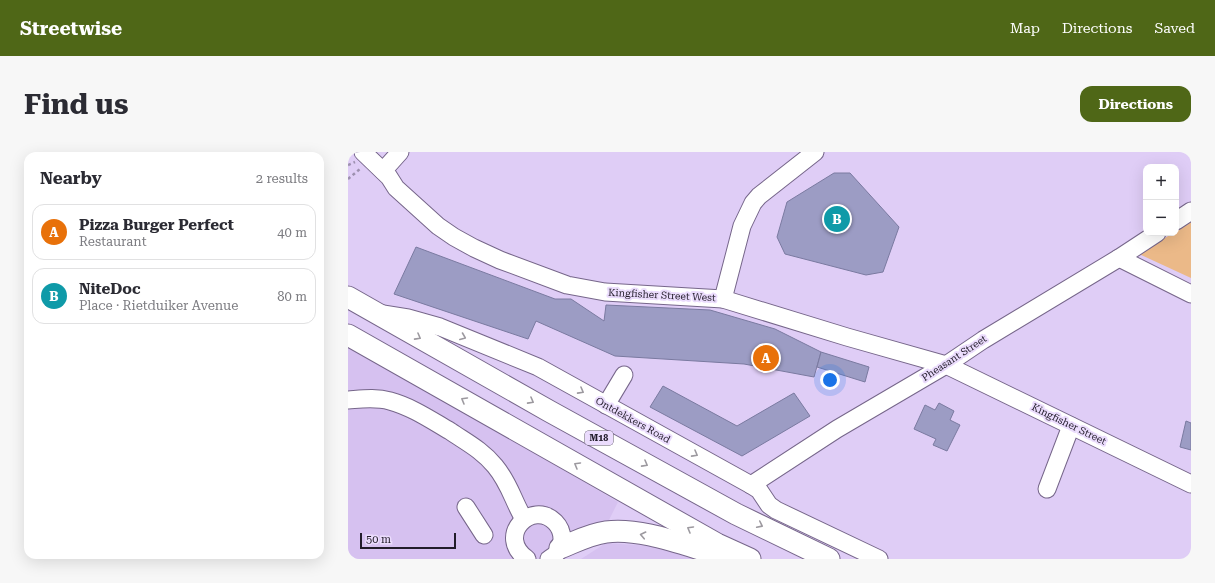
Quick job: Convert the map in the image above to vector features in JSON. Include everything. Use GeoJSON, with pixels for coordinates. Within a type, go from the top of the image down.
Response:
{"type":"FeatureCollection","features":[{"type":"Feature","properties":{"kind":"main road","name":"Ontdekkers Road"},"geometry":{"type":"LineString","coordinates":[[348,297],[549,411],[736,514],[829,559]]}},
{"type":"Feature","properties":{"kind":"main road"},"geometry":{"type":"LineString","coordinates":[[348,335],[717,544],[750,559]]}},
{"type":"Feature","properties":{"kind":"main road"},"geometry":{"type":"LineString","coordinates":[[555,554],[593,535],[605,532],[624,531],[678,543],[734,559]]}},
{"type":"Feature","properties":{"kind":"street","name":"Kingfisher Street West"},"geometry":{"type":"LineString","coordinates":[[350,152],[383,171],[396,188]]}},
{"type":"Feature","properties":{"kind":"street"},"geometry":{"type":"LineString","coordinates":[[383,171],[400,152]]}},
{"type":"Feature","properties":{"kind":"street"},"geometry":{"type":"LineString","coordinates":[[723,299],[742,226],[753,203],[759,196],[815,152]]}},
{"type":"Feature","properties":{"kind":"street","name":"Kingfisher Street West"},"geometry":{"type":"LineString","coordinates":[[364,159],[387,183],[396,188],[438,226],[454,237],[500,260],[567,285],[605,292],[723,299],[846,337],[946,365]]}},
{"type":"Feature","properties":{"kind":"street"},"geometry":{"type":"LineString","coordinates":[[1179,219],[1191,211]]}},
{"type":"Feature","properties":{"kind":"street","name":"Pheasant Street"},"geometry":{"type":"LineString","coordinates":[[751,485],[837,429],[946,365],[983,340],[1119,258],[1152,236]]}},
{"type":"Feature","properties":{"kind":"street"},"geometry":{"type":"LineString","coordinates":[[1119,258],[1191,294]]}},
{"type":"Feature","properties":{"kind":"street","name":"Ontdekkers Road"},"geometry":{"type":"LineString","coordinates":[[372,311],[408,318],[440,328],[538,367],[751,485],[759,490],[769,505],[776,510],[879,559]]}},
{"type":"Feature","properties":{"kind":"street"},"geometry":{"type":"LineString","coordinates":[[348,338],[416,373]]}},
{"type":"Feature","properties":{"kind":"street","name":"Kingfisher Street"},"geometry":{"type":"LineString","coordinates":[[946,365],[1191,484]]}},
{"type":"Feature","properties":{"kind":"street"},"geometry":{"type":"LineString","coordinates":[[606,405],[624,375]]}},
{"type":"Feature","properties":{"kind":"street"},"geometry":{"type":"LineString","coordinates":[[348,400],[370,398],[388,400],[400,404],[424,416],[477,448],[495,466],[507,482],[527,518]]}},
{"type":"Feature","properties":{"kind":"street"},"geometry":{"type":"LineString","coordinates":[[1047,489],[1071,426]]}},
{"type":"Feature","properties":{"kind":"street"},"geometry":{"type":"LineString","coordinates":[[466,507],[484,535]]}},
{"type":"Feature","properties":{"kind":"street"},"geometry":{"type":"LineString","coordinates":[[527,559],[521,554],[516,546],[514,536],[518,527],[527,518],[536,515],[548,517],[558,525],[562,536],[562,542],[555,554]]}},
{"type":"Feature","properties":{"kind":"path"},"geometry":{"type":"LineString","coordinates":[[348,179],[364,159]]}},
{"type":"Feature","properties":{"kind":"shaded area"},"geometry":{"type":"Polygon","coordinates":[[[1191,222],[1191,278],[1139,254],[1168,236],[1179,236],[1179,229],[1191,222]]]}},
{"type":"Feature","properties":{"kind":"shaded area"},"geometry":{"type":"Polygon","coordinates":[[[348,344],[618,502],[601,536],[565,559],[348,559],[348,344]]]}},
{"type":"Feature","properties":{"kind":"shaded area"},"geometry":{"type":"Polygon","coordinates":[[[606,543],[680,548],[703,559],[581,559],[606,543]]]}},
{"type":"Feature","properties":{"kind":"building"},"geometry":{"type":"Polygon","coordinates":[[[834,173],[850,173],[899,227],[883,272],[866,275],[785,254],[777,237],[787,202],[834,173]]]}},
{"type":"Feature","properties":{"kind":"building"},"geometry":{"type":"Polygon","coordinates":[[[416,247],[555,299],[571,299],[604,321],[606,305],[710,310],[775,329],[821,352],[814,377],[744,364],[615,356],[536,321],[528,339],[394,294],[416,247]]]}},
{"type":"Feature","properties":{"kind":"building"},"geometry":{"type":"Polygon","coordinates":[[[821,352],[869,367],[865,382],[817,367],[821,352]]]}},
{"type":"Feature","properties":{"kind":"building"},"geometry":{"type":"Polygon","coordinates":[[[663,386],[737,426],[794,393],[810,416],[742,456],[650,407],[663,386]]]}},
{"type":"Feature","properties":{"kind":"building"},"geometry":{"type":"Polygon","coordinates":[[[939,403],[954,411],[950,420],[960,425],[947,451],[933,445],[936,439],[914,429],[925,405],[935,410],[939,403]]]}},
{"type":"Feature","properties":{"kind":"building"},"geometry":{"type":"Polygon","coordinates":[[[1186,421],[1191,423],[1191,450],[1180,447],[1186,421]]]}},
{"type":"Feature","properties":{"kind":"place","name":"NiteDoc"},"geometry":{"type":"Point","coordinates":[837,219]}},
{"type":"Feature","properties":{"kind":"place","name":"Pizza Burger Perfect"},"geometry":{"type":"Point","coordinates":[766,358]}}]}
